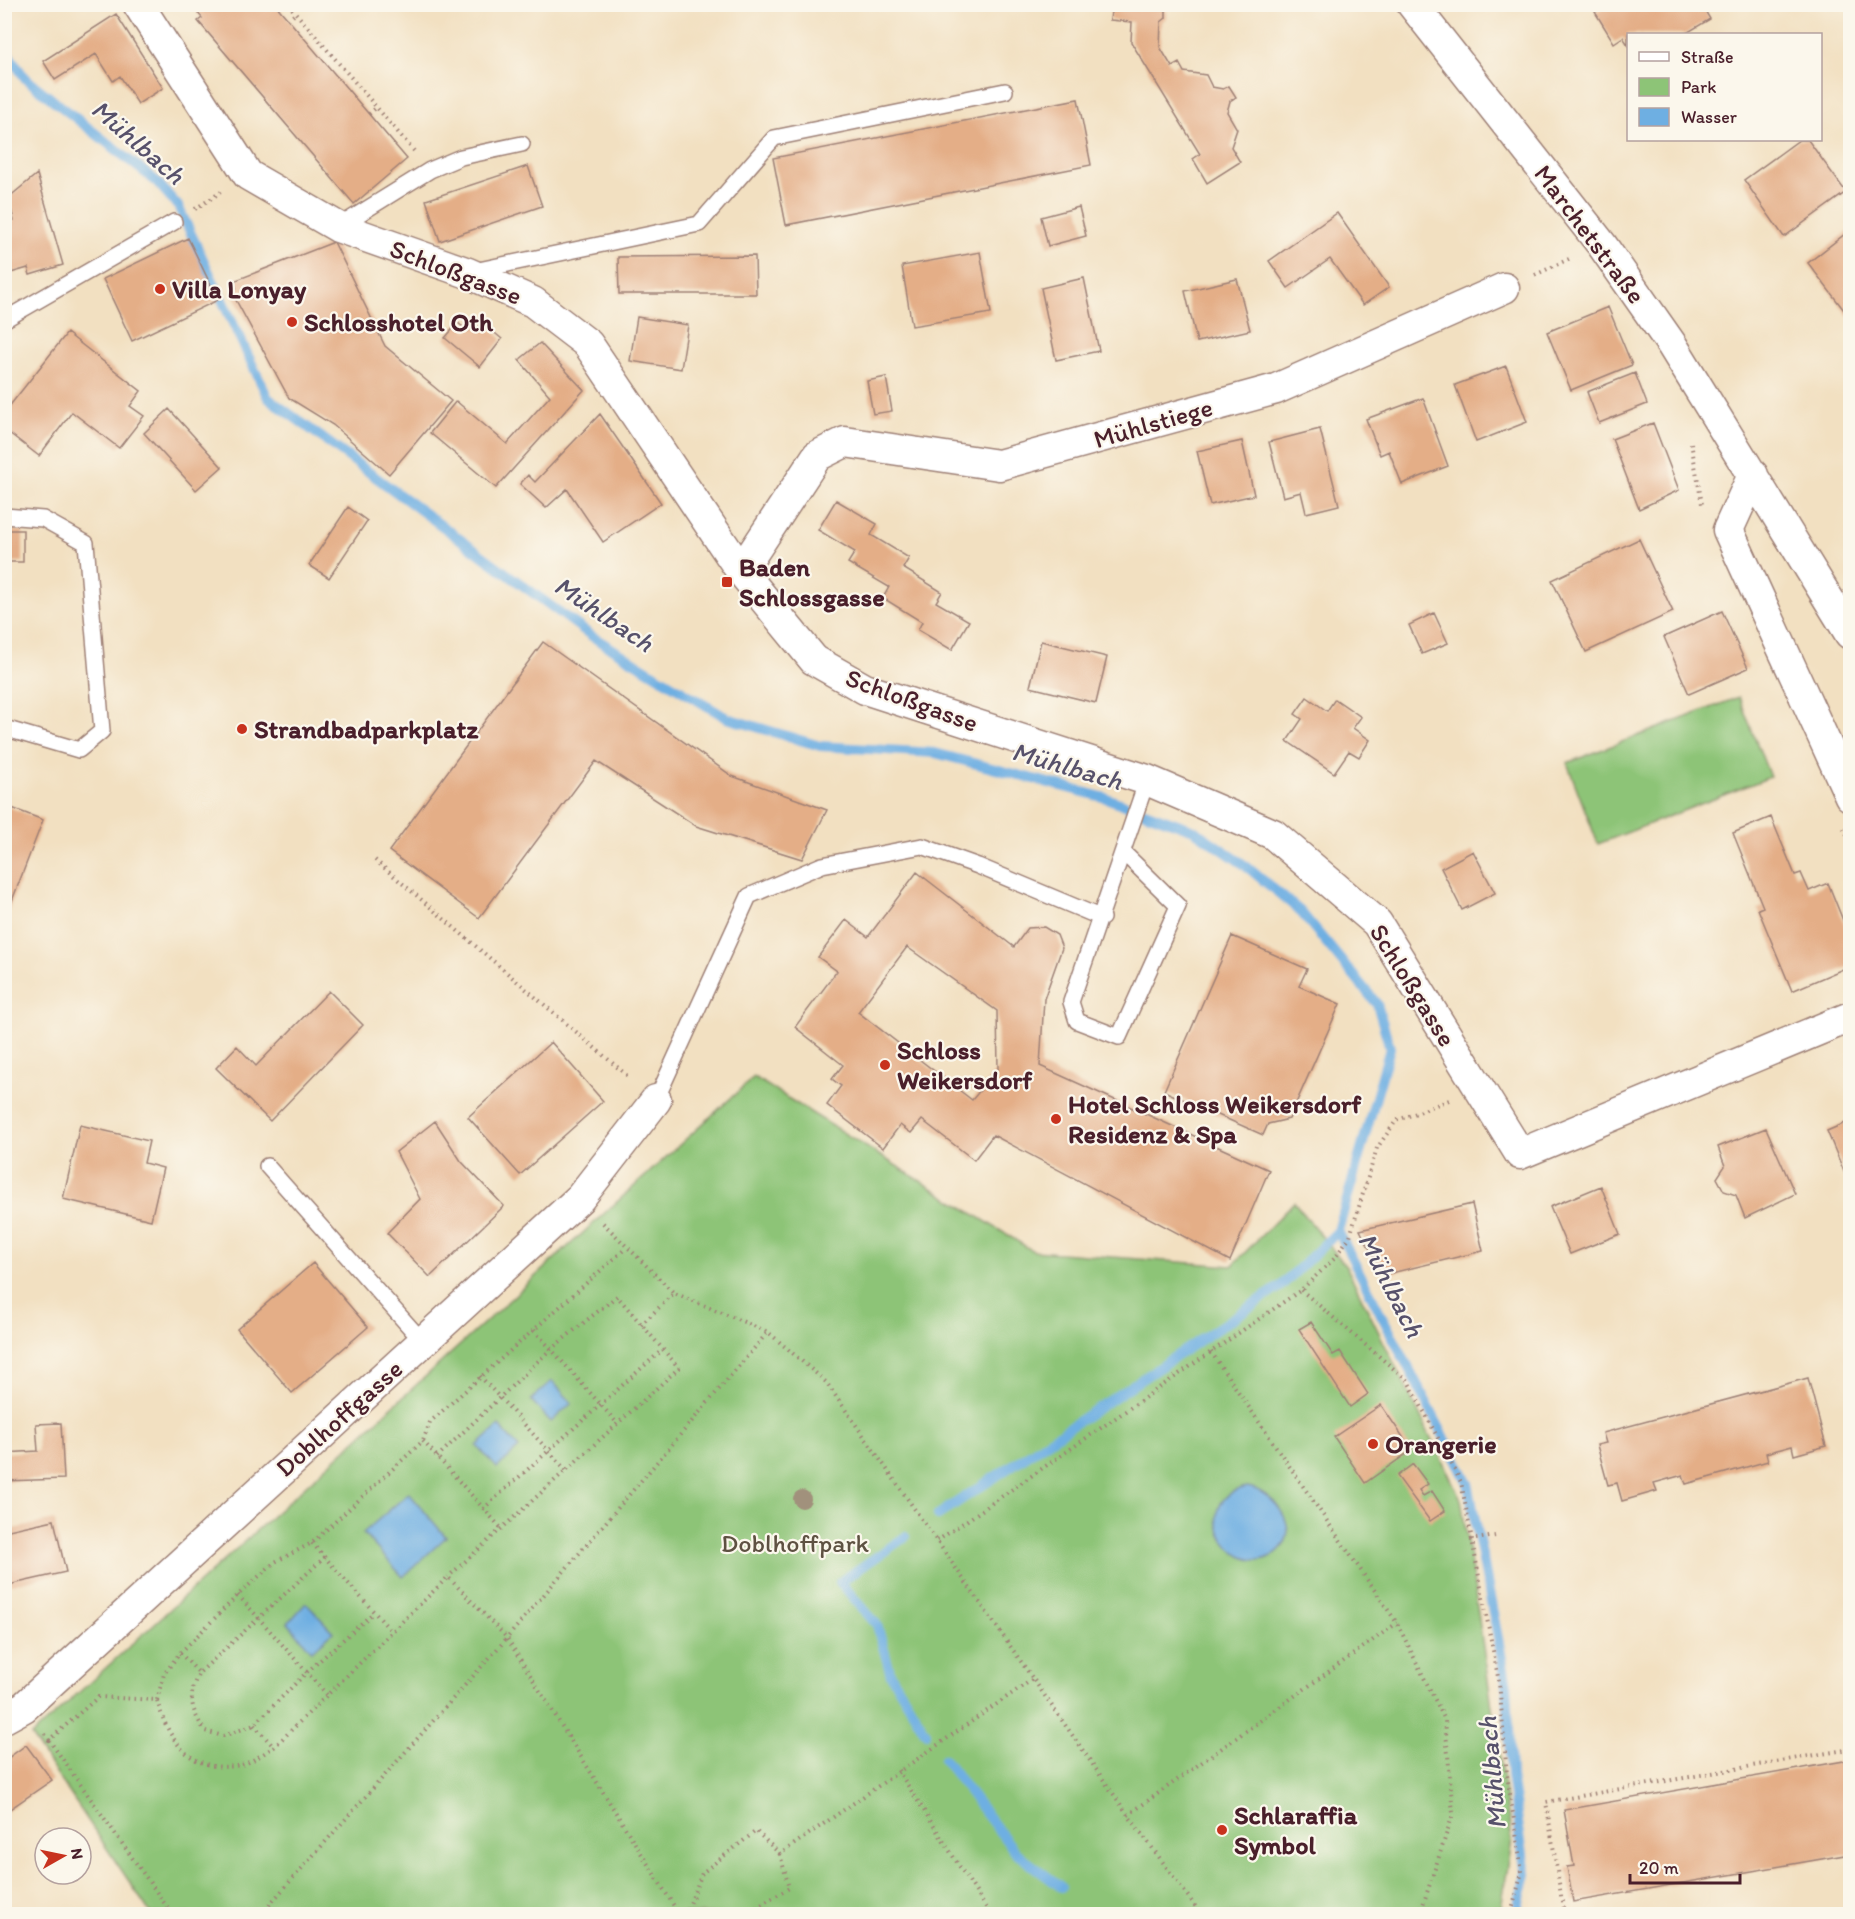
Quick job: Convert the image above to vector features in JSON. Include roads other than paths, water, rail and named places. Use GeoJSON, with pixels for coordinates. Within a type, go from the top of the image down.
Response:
{"type":"FeatureCollection","features":[{"type":"Feature","properties":{"kind":"street","name":"Schloßgasse"},"geometry":{"type":"LineString","coordinates":[[138,4],[248,175],[338,227],[468,273],[533,302],[588,344],[741,571],[814,660],[865,689],[1273,834],[1377,923],[1520,1154],[1851,1017]]}},
{"type":"Feature","properties":{"kind":"street","name":"Marchetstraße"},"geometry":{"type":"LineString","coordinates":[[1412,4],[1602,244],[1672,345],[1851,634]]}},
{"type":"Feature","properties":{"kind":"street","name":"Mühlstiege"},"geometry":{"type":"LineString","coordinates":[[741,571],[816,456],[845,442],[999,465],[1276,389],[1504,288]]}},
{"type":"Feature","properties":{"kind":"street"},"geometry":{"type":"LineString","coordinates":[[1753,475],[1728,530],[1851,796]]}},
{"type":"Feature","properties":{"kind":"street","name":"Doblhoffgasse"},"geometry":{"type":"LineString","coordinates":[[14,1712],[580,1198],[656,1100]]}},
{"type":"Feature","properties":{"kind":"lane"},"geometry":{"type":"LineString","coordinates":[[468,273],[699,224],[774,138],[1005,91]]}},
{"type":"Feature","properties":{"kind":"lane"},"geometry":{"type":"LineString","coordinates":[[338,227],[430,170],[461,157],[522,144]]}},
{"type":"Feature","properties":{"kind":"lane"},"geometry":{"type":"LineString","coordinates":[[4,320],[174,222]]}},
{"type":"Feature","properties":{"kind":"lane"},"geometry":{"type":"LineString","coordinates":[[4,516],[44,519],[86,543],[102,731],[79,750],[4,728]]}},
{"type":"Feature","properties":{"kind":"lane"},"geometry":{"type":"LineString","coordinates":[[1123,852],[1178,906],[1119,1037],[1077,1021],[1071,1002],[1102,918],[1123,852],[1145,788]]}},
{"type":"Feature","properties":{"kind":"lane"},"geometry":{"type":"LineString","coordinates":[[656,1100],[749,896],[822,865],[922,846],[978,866],[1102,918]]}},
{"type":"Feature","properties":{"kind":"lane"},"geometry":{"type":"LineString","coordinates":[[267,1166],[423,1342]]}},
{"type":"Feature","properties":{"kind":"water"},"geometry":{"type":"Polygon","coordinates":[[[552,1381],[572,1403],[551,1422],[531,1400],[552,1381]]]}},
{"type":"Feature","properties":{"kind":"water"},"geometry":{"type":"Polygon","coordinates":[[[499,1426],[519,1448],[497,1468],[477,1446],[499,1426]]]}},
{"type":"Feature","properties":{"kind":"water"},"geometry":{"type":"Polygon","coordinates":[[[1248,1487],[1269,1497],[1284,1516],[1287,1526],[1287,1537],[1283,1547],[1273,1555],[1257,1560],[1242,1557],[1230,1548],[1221,1534],[1218,1520],[1220,1506],[1230,1494],[1248,1487]]]}},
{"type":"Feature","properties":{"kind":"water"},"geometry":{"type":"Polygon","coordinates":[[[409,1493],[446,1537],[403,1577],[363,1533],[409,1493]]]}},
{"type":"Feature","properties":{"kind":"water"},"geometry":{"type":"Polygon","coordinates":[[[306,1603],[333,1632],[312,1651],[288,1623],[306,1603]]]}},
{"type":"Feature","properties":{"kind":"waterway","name":"Mühlbach"},"geometry":{"type":"LineString","coordinates":[[4,48],[25,78],[157,182],[178,206],[268,398],[593,637],[727,718],[820,746],[935,753],[1106,798],[1194,830],[1246,866],[1300,911],[1377,1004],[1390,1048],[1338,1231],[1468,1483],[1507,1685],[1511,1776],[1526,1874],[1516,1914]]}},
{"type":"Feature","properties":{"kind":"waterway"},"geometry":{"type":"LineString","coordinates":[[938,1515],[1281,1286],[1338,1231]]}},
{"type":"Feature","properties":{"kind":"waterway"},"geometry":{"type":"LineString","coordinates":[[905,1537],[840,1582],[877,1625],[891,1675],[926,1733]]}},
{"type":"Feature","properties":{"kind":"waterway"},"geometry":{"type":"LineString","coordinates":[[944,1759],[1016,1853],[1061,1887]]}},
{"type":"Feature","properties":{"kind":"place","name":"Villa Lonyay"},"geometry":{"type":"Point","coordinates":[160,289]}},
{"type":"Feature","properties":{"kind":"place","name":"Schlosshotel Oth"},"geometry":{"type":"Point","coordinates":[292,322]}},
{"type":"Feature","properties":{"kind":"place","name":"Baden Schlossgasse"},"geometry":{"type":"Point","coordinates":[727,582]}},
{"type":"Feature","properties":{"kind":"place","name":"Strandbadparkplatz"},"geometry":{"type":"Point","coordinates":[242,729]}},
{"type":"Feature","properties":{"kind":"place","name":"Schloss Weikersdorf"},"geometry":{"type":"Point","coordinates":[885,1065]}},
{"type":"Feature","properties":{"kind":"place","name":"Hotel Schloss Weikersdorf Residenz & Spa"},"geometry":{"type":"Point","coordinates":[1056,1119]}},
{"type":"Feature","properties":{"kind":"place","name":"Orangerie"},"geometry":{"type":"Point","coordinates":[1373,1444]}},
{"type":"Feature","properties":{"kind":"place","name":"Schlaraffia Symbol"},"geometry":{"type":"Point","coordinates":[1222,1830]}},
{"type":"Feature","properties":{"kind":"park label","name":"Doblhoffpark"},"geometry":{"type":"Point","coordinates":[795,1543]}}]}
